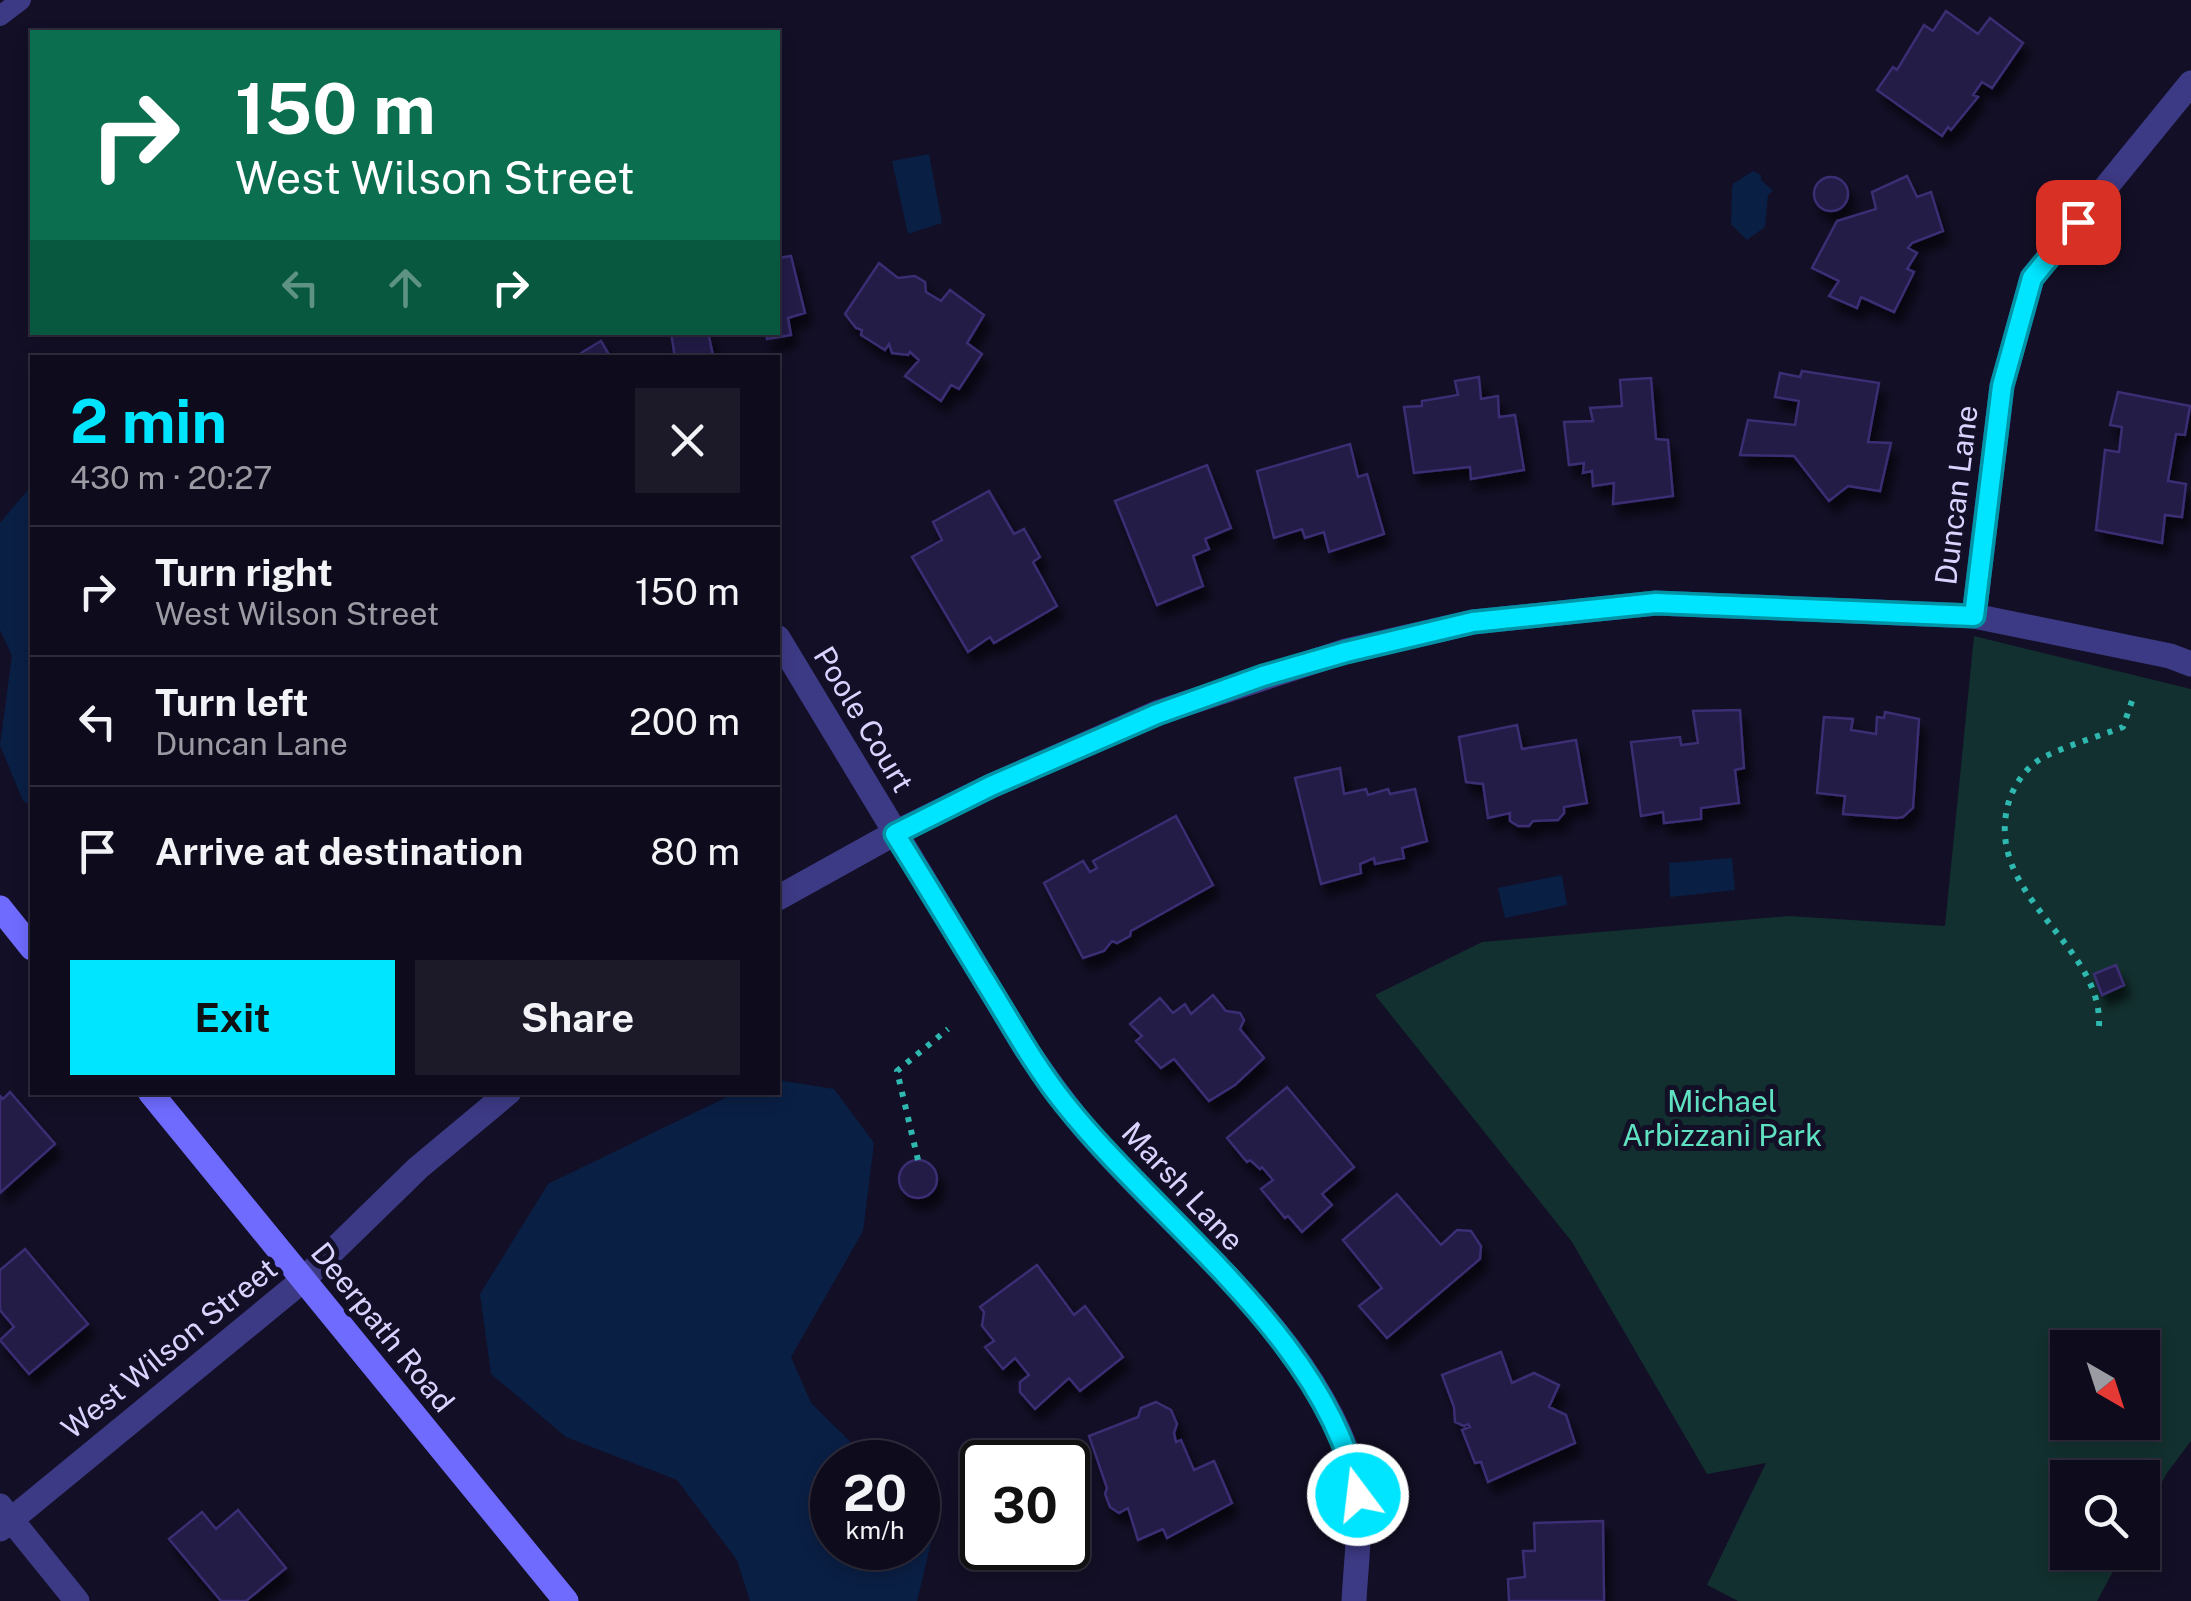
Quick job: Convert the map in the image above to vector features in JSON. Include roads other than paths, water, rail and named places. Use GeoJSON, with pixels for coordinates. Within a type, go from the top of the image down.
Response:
{"type":"FeatureCollection","features":[{"type":"Feature","properties":{"kind":"street","name":"Duncan Lane"},"geometry":{"type":"LineString","coordinates":[[1974,616],[2002,386],[2032,278],[2191,83]]}},
{"type":"Feature","properties":{"kind":"street"},"geometry":{"type":"LineString","coordinates":[[780,897],[991,786],[1157,714],[1263,676],[1473,622],[1656,603],[1974,616],[2191,664]]}},
{"type":"Feature","properties":{"kind":"street","name":"Poole Court"},"geometry":{"type":"LineString","coordinates":[[780,641],[895,834]]}},
{"type":"Feature","properties":{"kind":"street","name":"Marsh Lane"},"geometry":{"type":"LineString","coordinates":[[895,834],[1028,1052],[1063,1102],[1257,1312],[1300,1366],[1336,1426],[1352,1466],[1358,1495],[1354,1601]]}},
{"type":"Feature","properties":{"kind":"street"},"geometry":{"type":"LineString","coordinates":[[0,908],[30,946]]}},
{"type":"Feature","properties":{"kind":"street","name":"Deerpath Road"},"geometry":{"type":"LineString","coordinates":[[152,1095],[566,1601]]}},
{"type":"Feature","properties":{"kind":"street","name":"West Wilson Street"},"geometry":{"type":"LineString","coordinates":[[4,1518],[303,1280],[418,1168],[505,1095]]}},
{"type":"Feature","properties":{"kind":"street"},"geometry":{"type":"LineString","coordinates":[[4,1518],[77,1601]]}},
{"type":"Feature","properties":{"kind":"lane"},"geometry":{"type":"LineString","coordinates":[[0,16],[21,0]]}},
{"type":"Feature","properties":{"kind":"water"},"geometry":{"type":"Polygon","coordinates":[[[929,154],[942,223],[908,234],[892,161],[929,154]]]}},
{"type":"Feature","properties":{"kind":"water"},"geometry":{"type":"Polygon","coordinates":[[[1753,171],[1773,191],[1768,195],[1765,227],[1747,240],[1731,224],[1732,189],[1733,184],[1753,171]]]}},
{"type":"Feature","properties":{"kind":"water"},"geometry":{"type":"Polygon","coordinates":[[[30,487],[30,805],[23,801],[0,745],[12,656],[0,630],[0,523],[30,487]]]}},
{"type":"Feature","properties":{"kind":"water"},"geometry":{"type":"Polygon","coordinates":[[[1732,858],[1735,890],[1670,897],[1669,863],[1732,858]]]}},
{"type":"Feature","properties":{"kind":"water"},"geometry":{"type":"Polygon","coordinates":[[[1562,875],[1567,905],[1505,918],[1498,888],[1562,875]]]}},
{"type":"Feature","properties":{"kind":"water"},"geometry":{"type":"Polygon","coordinates":[[[780,1080],[834,1089],[874,1143],[863,1231],[791,1357],[811,1403],[849,1440],[810,1440],[810,1570],[925,1570],[917,1601],[750,1601],[737,1560],[677,1480],[566,1437],[491,1374],[480,1294],[548,1184],[731,1095],[780,1095],[780,1080]]]}},
{"type":"Feature","properties":{"kind":"park label","name":"Michael Arbizzani Park"},"geometry":{"type":"Point","coordinates":[1722,1118]}}]}
